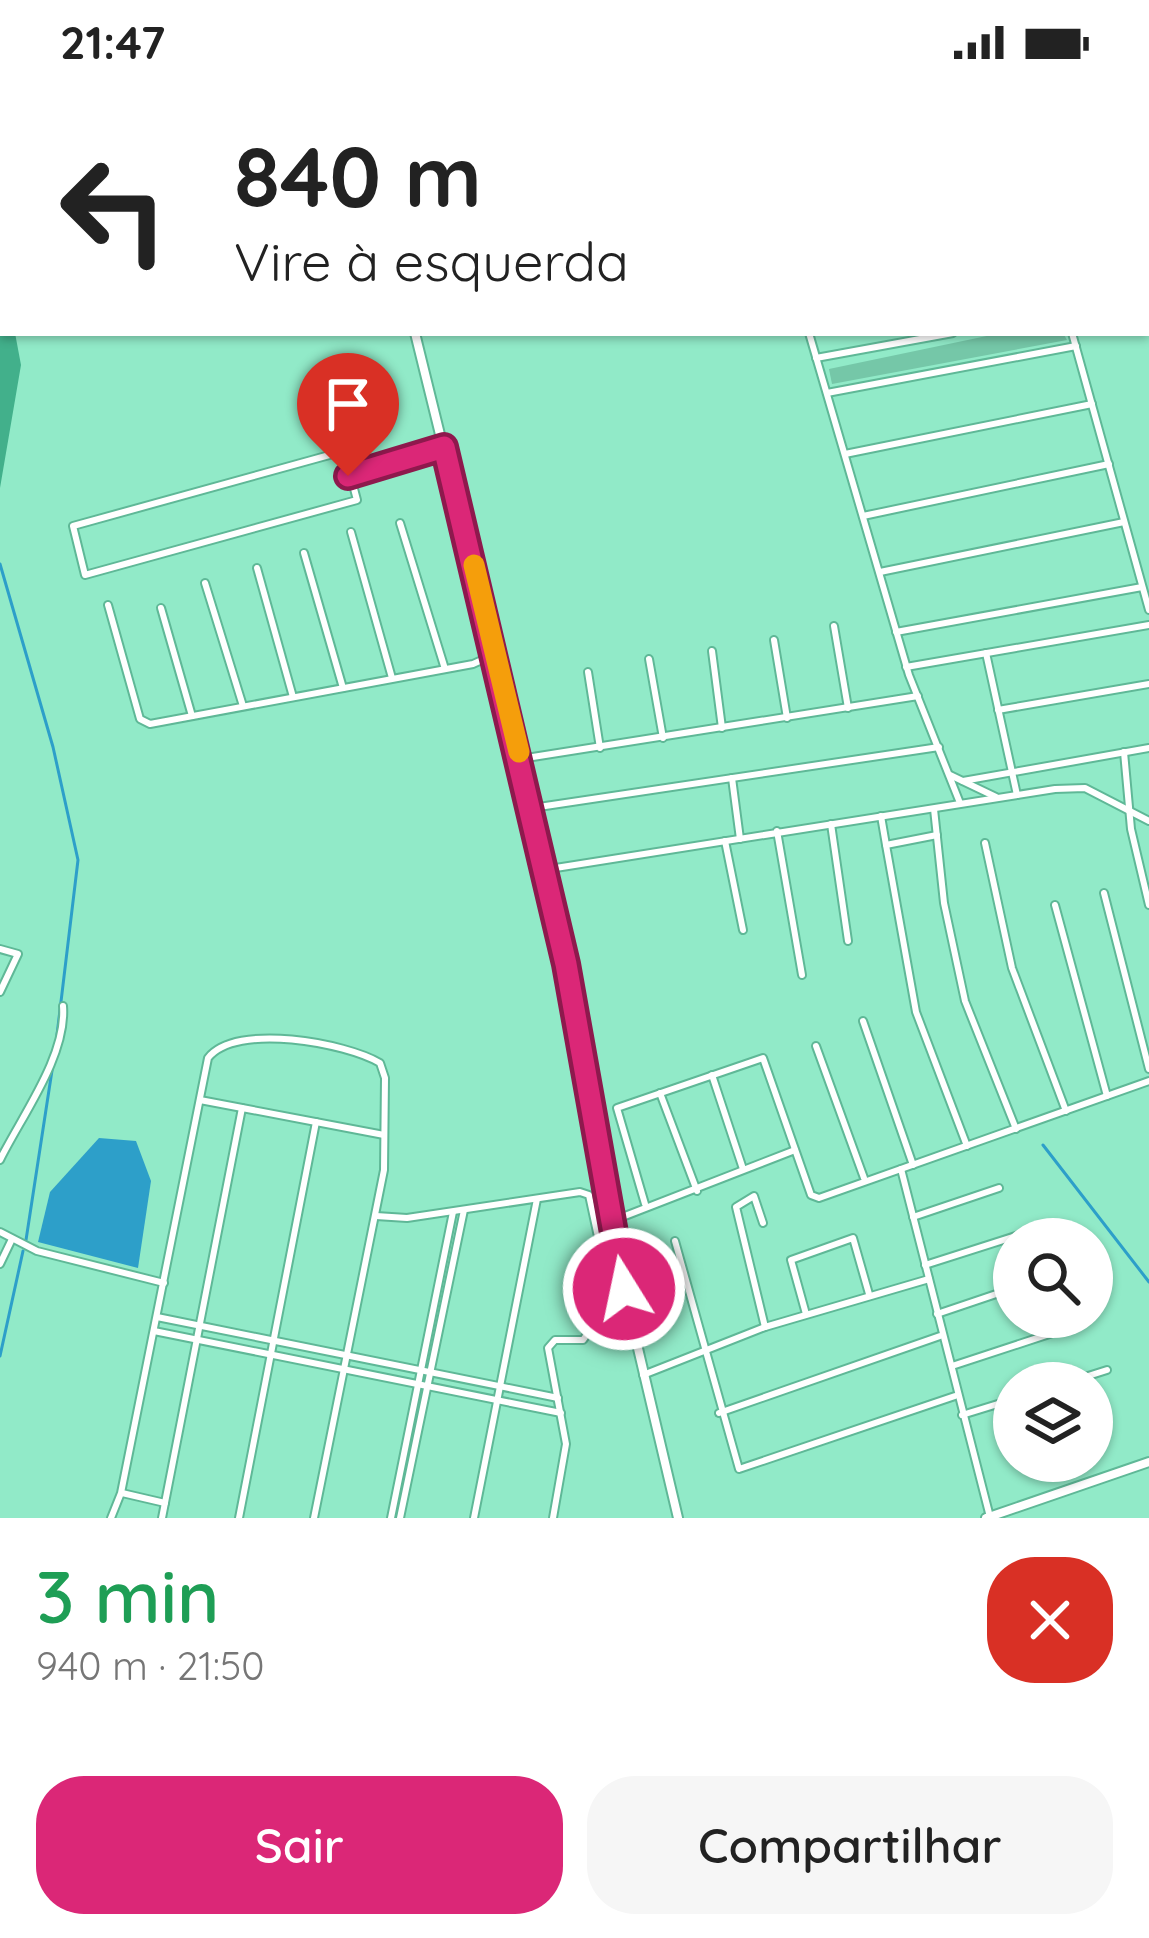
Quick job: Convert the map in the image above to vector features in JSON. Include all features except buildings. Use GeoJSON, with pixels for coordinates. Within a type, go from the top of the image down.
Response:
{"type":"FeatureCollection","features":[{"type":"Feature","properties":{"kind":"street"},"geometry":{"type":"LineString","coordinates":[[416,336],[532,808],[611,1221],[677,1518]]}},
{"type":"Feature","properties":{"kind":"street"},"geometry":{"type":"LineString","coordinates":[[810,336],[907,667],[960,804]]}},
{"type":"Feature","properties":{"kind":"street"},"geometry":{"type":"LineString","coordinates":[[817,358],[937,336]]}},
{"type":"Feature","properties":{"kind":"street"},"geometry":{"type":"LineString","coordinates":[[1073,336],[1149,610]]}},
{"type":"Feature","properties":{"kind":"street"},"geometry":{"type":"LineString","coordinates":[[827,393],[1076,346]]}},
{"type":"Feature","properties":{"kind":"street"},"geometry":{"type":"LineString","coordinates":[[845,454],[1092,404]]}},
{"type":"Feature","properties":{"kind":"street"},"geometry":{"type":"LineString","coordinates":[[348,476],[444,447]]}},
{"type":"Feature","properties":{"kind":"street"},"geometry":{"type":"LineString","coordinates":[[344,451],[348,476],[357,500],[85,575],[73,526],[344,451]]}},
{"type":"Feature","properties":{"kind":"street"},"geometry":{"type":"LineString","coordinates":[[863,516],[1108,464]]}},
{"type":"Feature","properties":{"kind":"street"},"geometry":{"type":"LineString","coordinates":[[879,572],[1124,522]]}},
{"type":"Feature","properties":{"kind":"street"},"geometry":{"type":"LineString","coordinates":[[400,523],[445,668]]}},
{"type":"Feature","properties":{"kind":"street"},"geometry":{"type":"LineString","coordinates":[[351,532],[392,678]]}},
{"type":"Feature","properties":{"kind":"street"},"geometry":{"type":"LineString","coordinates":[[304,553],[343,688]]}},
{"type":"Feature","properties":{"kind":"street"},"geometry":{"type":"LineString","coordinates":[[257,568],[293,697]]}},
{"type":"Feature","properties":{"kind":"street"},"geometry":{"type":"LineString","coordinates":[[205,583],[243,706]]}},
{"type":"Feature","properties":{"kind":"street"},"geometry":{"type":"LineString","coordinates":[[896,632],[1142,587]]}},
{"type":"Feature","properties":{"kind":"street"},"geometry":{"type":"LineString","coordinates":[[108,605],[140,718],[150,724],[445,668],[495,654]]}},
{"type":"Feature","properties":{"kind":"street"},"geometry":{"type":"LineString","coordinates":[[161,608],[193,716]]}},
{"type":"Feature","properties":{"kind":"street"},"geometry":{"type":"LineString","coordinates":[[907,667],[1149,625]]}},
{"type":"Feature","properties":{"kind":"street"},"geometry":{"type":"LineString","coordinates":[[834,626],[848,708]]}},
{"type":"Feature","properties":{"kind":"street"},"geometry":{"type":"LineString","coordinates":[[773,640],[787,718]]}},
{"type":"Feature","properties":{"kind":"street"},"geometry":{"type":"LineString","coordinates":[[712,651],[722,728]]}},
{"type":"Feature","properties":{"kind":"street"},"geometry":{"type":"LineString","coordinates":[[986,653],[1017,795]]}},
{"type":"Feature","properties":{"kind":"street"},"geometry":{"type":"LineString","coordinates":[[649,659],[663,738]]}},
{"type":"Feature","properties":{"kind":"street"},"geometry":{"type":"LineString","coordinates":[[588,672],[600,748]]}},
{"type":"Feature","properties":{"kind":"street"},"geometry":{"type":"LineString","coordinates":[[998,710],[1149,684]]}},
{"type":"Feature","properties":{"kind":"street"},"geometry":{"type":"LineString","coordinates":[[520,759],[918,696]]}},
{"type":"Feature","properties":{"kind":"street"},"geometry":{"type":"LineString","coordinates":[[532,808],[939,747]]}},
{"type":"Feature","properties":{"kind":"street"},"geometry":{"type":"LineString","coordinates":[[963,781],[1149,748]]}},
{"type":"Feature","properties":{"kind":"street"},"geometry":{"type":"LineString","coordinates":[[1124,752],[1131,830],[1149,905]]}},
{"type":"Feature","properties":{"kind":"street"},"geometry":{"type":"LineString","coordinates":[[950,776],[997,798]]}},
{"type":"Feature","properties":{"kind":"street"},"geometry":{"type":"LineString","coordinates":[[732,778],[740,838]]}},
{"type":"Feature","properties":{"kind":"street"},"geometry":{"type":"LineString","coordinates":[[543,870],[1085,788],[1149,821]]}},
{"type":"Feature","properties":{"kind":"street"},"geometry":{"type":"LineString","coordinates":[[934,808],[965,1001],[1016,1129]]}},
{"type":"Feature","properties":{"kind":"street"},"geometry":{"type":"LineString","coordinates":[[881,816],[916,1012],[968,1146]]}},
{"type":"Feature","properties":{"kind":"street"},"geometry":{"type":"LineString","coordinates":[[831,824],[848,941]]}},
{"type":"Feature","properties":{"kind":"street"},"geometry":{"type":"LineString","coordinates":[[777,831],[802,975]]}},
{"type":"Feature","properties":{"kind":"street"},"geometry":{"type":"LineString","coordinates":[[886,845],[937,835]]}},
{"type":"Feature","properties":{"kind":"street"},"geometry":{"type":"LineString","coordinates":[[725,841],[743,930]]}},
{"type":"Feature","properties":{"kind":"street"},"geometry":{"type":"LineString","coordinates":[[985,843],[1012,968],[1066,1111]]}},
{"type":"Feature","properties":{"kind":"street"},"geometry":{"type":"LineString","coordinates":[[1104,893],[1149,1069]]}},
{"type":"Feature","properties":{"kind":"street"},"geometry":{"type":"LineString","coordinates":[[1055,904],[1106,1096]]}},
{"type":"Feature","properties":{"kind":"street"},"geometry":{"type":"LineString","coordinates":[[0,949],[18,954],[0,992]]}},
{"type":"Feature","properties":{"kind":"street"},"geometry":{"type":"LineString","coordinates":[[0,1160],[56,1046],[64,1023],[63,1006]]}},
{"type":"Feature","properties":{"kind":"street"},"geometry":{"type":"LineString","coordinates":[[863,1021],[913,1165]]}},
{"type":"Feature","properties":{"kind":"street"},"geometry":{"type":"LineString","coordinates":[[111,1518],[121,1493],[208,1058],[219,1047],[298,1038],[380,1063],[384,1136],[375,1216],[314,1518]]}},
{"type":"Feature","properties":{"kind":"street"},"geometry":{"type":"LineString","coordinates":[[816,1046],[864,1178]]}},
{"type":"Feature","properties":{"kind":"street"},"geometry":{"type":"LineString","coordinates":[[645,1204],[614,1112],[763,1058],[816,1197],[1149,1081]]}},
{"type":"Feature","properties":{"kind":"street"},"geometry":{"type":"LineString","coordinates":[[712,1075],[743,1168]]}},
{"type":"Feature","properties":{"kind":"street"},"geometry":{"type":"LineString","coordinates":[[660,1093],[697,1191]]}},
{"type":"Feature","properties":{"kind":"street"},"geometry":{"type":"LineString","coordinates":[[200,1100],[384,1136]]}},
{"type":"Feature","properties":{"kind":"street"},"geometry":{"type":"LineString","coordinates":[[163,1518],[242,1108]]}},
{"type":"Feature","properties":{"kind":"street"},"geometry":{"type":"LineString","coordinates":[[239,1518],[316,1122]]}},
{"type":"Feature","properties":{"kind":"street"},"geometry":{"type":"LineString","coordinates":[[611,1221],[645,1204],[697,1191],[795,1150]]}},
{"type":"Feature","properties":{"kind":"street"},"geometry":{"type":"LineString","coordinates":[[901,1169],[988,1517],[1149,1462]]}},
{"type":"Feature","properties":{"kind":"street"},"geometry":{"type":"LineString","coordinates":[[913,1217],[999,1187]]}},
{"type":"Feature","properties":{"kind":"street"},"geometry":{"type":"LineString","coordinates":[[375,1216],[589,1195],[603,1260],[588,1333],[574,1343],[550,1343],[565,1454],[553,1518]]}},
{"type":"Feature","properties":{"kind":"street"},"geometry":{"type":"LineString","coordinates":[[764,1223],[754,1196],[736,1207],[765,1327]]}},
{"type":"Feature","properties":{"kind":"street"},"geometry":{"type":"LineString","coordinates":[[475,1518],[537,1198]]}},
{"type":"Feature","properties":{"kind":"street"},"geometry":{"type":"LineString","coordinates":[[425,1371],[464,1210]]}},
{"type":"Feature","properties":{"kind":"street"},"geometry":{"type":"LineString","coordinates":[[400,1518],[453,1211]]}},
{"type":"Feature","properties":{"kind":"street"},"geometry":{"type":"LineString","coordinates":[[0,1232],[164,1283]]}},
{"type":"Feature","properties":{"kind":"street"},"geometry":{"type":"LineString","coordinates":[[806,1314],[790,1260],[853,1238],[869,1294]]}},
{"type":"Feature","properties":{"kind":"street"},"geometry":{"type":"LineString","coordinates":[[0,1264],[12,1239]]}},
{"type":"Feature","properties":{"kind":"street"},"geometry":{"type":"LineString","coordinates":[[675,1240],[719,1413],[739,1469],[955,1396]]}},
{"type":"Feature","properties":{"kind":"street"},"geometry":{"type":"LineString","coordinates":[[925,1265],[993,1243]]}},
{"type":"Feature","properties":{"kind":"street"},"geometry":{"type":"LineString","coordinates":[[643,1375],[765,1327],[928,1279]]}},
{"type":"Feature","properties":{"kind":"street"},"geometry":{"type":"LineString","coordinates":[[937,1313],[993,1295]]}},
{"type":"Feature","properties":{"kind":"street"},"geometry":{"type":"LineString","coordinates":[[157,1317],[558,1398]]}},
{"type":"Feature","properties":{"kind":"street"},"geometry":{"type":"LineString","coordinates":[[154,1330],[561,1413]]}},
{"type":"Feature","properties":{"kind":"street"},"geometry":{"type":"LineString","coordinates":[[719,1413],[940,1336]]}},
{"type":"Feature","properties":{"kind":"street"},"geometry":{"type":"LineString","coordinates":[[950,1366],[1037,1338]]}},
{"type":"Feature","properties":{"kind":"street"},"geometry":{"type":"LineString","coordinates":[[391,1518],[422,1386]]}},
{"type":"Feature","properties":{"kind":"street"},"geometry":{"type":"LineString","coordinates":[[962,1415],[993,1405]]}},
{"type":"Feature","properties":{"kind":"street"},"geometry":{"type":"LineString","coordinates":[[121,1493],[165,1503]]}},
{"type":"Feature","properties":{"kind":"green space"},"geometry":{"type":"Polygon","coordinates":[[[0,336],[16,336],[21,365],[0,488],[0,336]]]}},
{"type":"Feature","properties":{"kind":"green space"},"geometry":{"type":"Polygon","coordinates":[[[987,336],[1065,336],[1067,340],[832,384],[829,369],[987,336]]]}},
{"type":"Feature","properties":{"kind":"water"},"geometry":{"type":"Polygon","coordinates":[[[99,1138],[136,1141],[151,1181],[138,1268],[38,1242],[50,1192],[99,1138]]]}},
{"type":"Feature","properties":{"kind":"waterway"},"geometry":{"type":"LineString","coordinates":[[0,564],[53,747],[78,860],[57,1035]]}},
{"type":"Feature","properties":{"kind":"waterway"},"geometry":{"type":"LineString","coordinates":[[26,1240],[53,1064]]}},
{"type":"Feature","properties":{"kind":"waterway"},"geometry":{"type":"LineString","coordinates":[[1043,1145],[1149,1282]]}},
{"type":"Feature","properties":{"kind":"waterway"},"geometry":{"type":"LineString","coordinates":[[0,1356],[23,1251]]}},
{"type":"Feature","properties":{"kind":"slow traffic"},"geometry":{"type":"LineString","coordinates":[[474,565],[519,752]]}},
{"type":"Feature","properties":{"kind":"route"},"geometry":{"type":"LineString","coordinates":[[348,476],[444,447],[566,964],[624,1289]]}}]}
